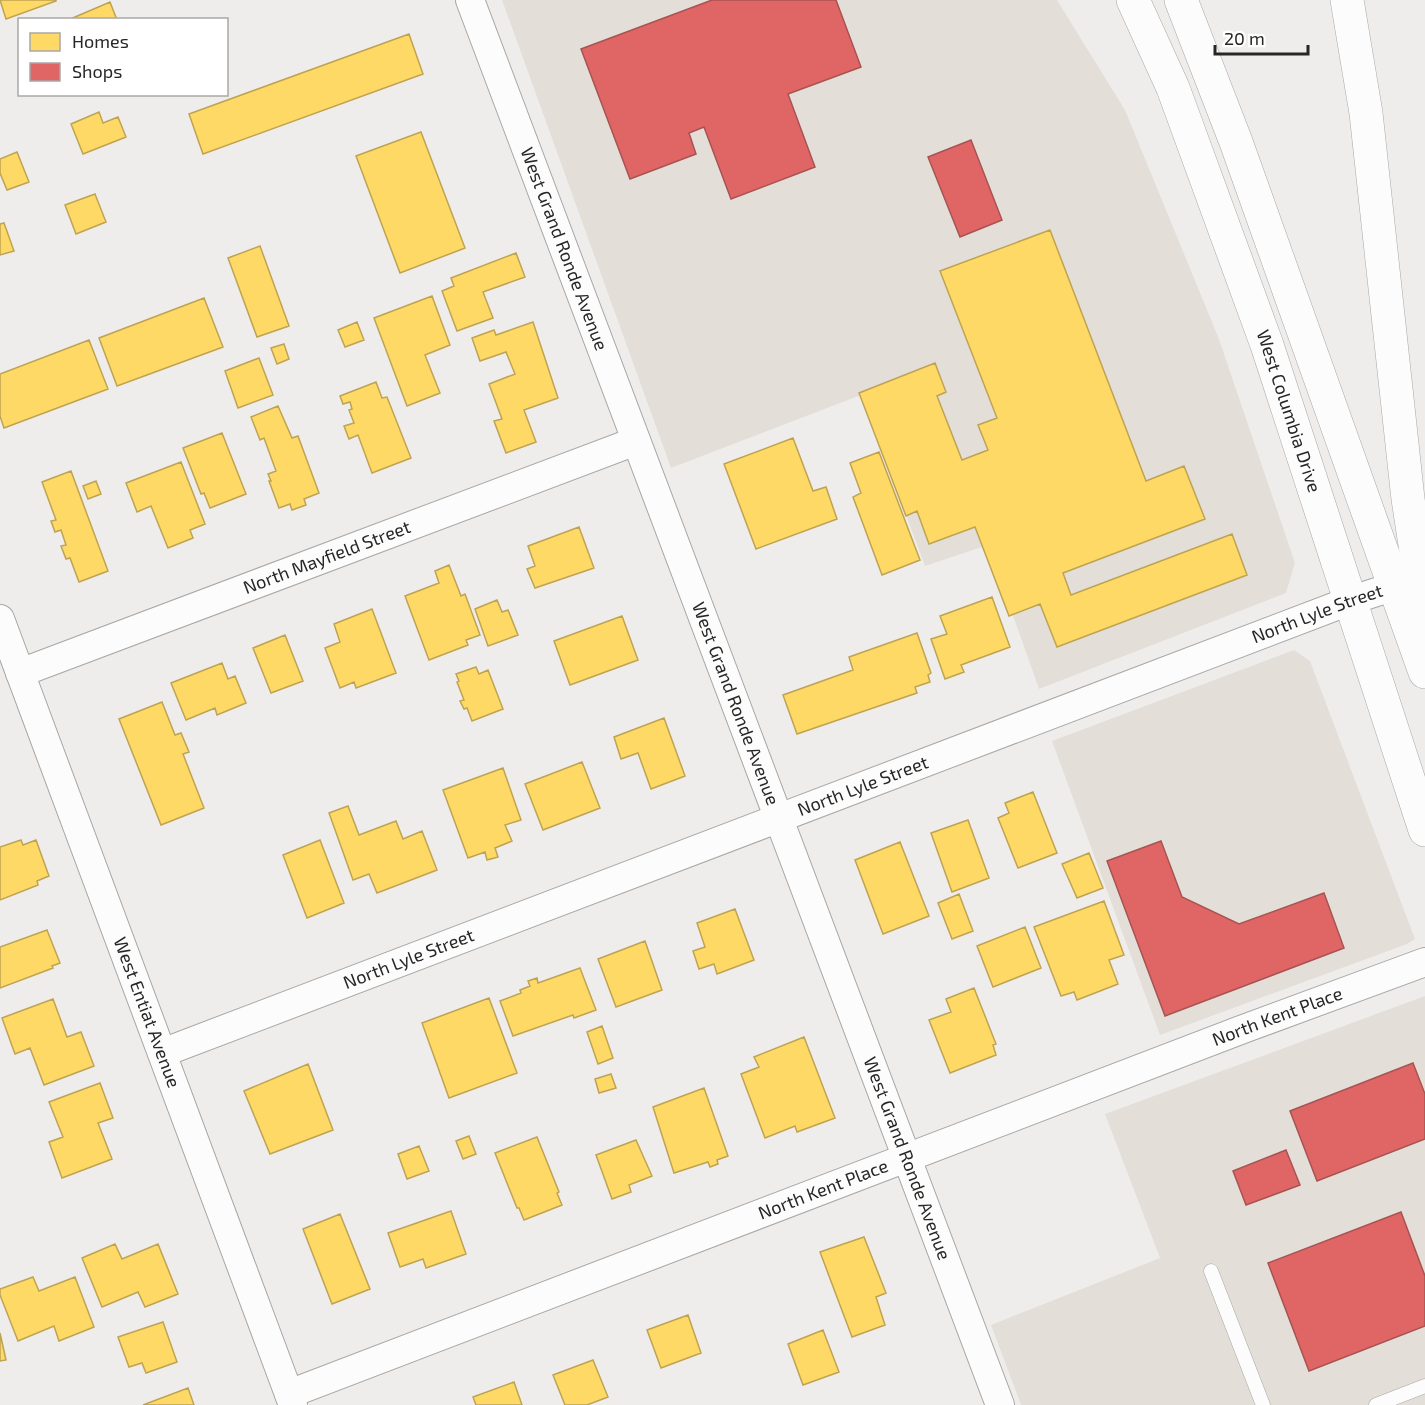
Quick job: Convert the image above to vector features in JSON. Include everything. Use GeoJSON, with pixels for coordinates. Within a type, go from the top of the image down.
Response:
{"type":"FeatureCollection","features":[{"type":"Feature","properties":{"kind":"main road","name":"West Columbia Drive"},"geometry":{"type":"LineString","coordinates":[[1132,0],[1173,88],[1287,401],[1425,830]]}},
{"type":"Feature","properties":{"kind":"main road"},"geometry":{"type":"LineString","coordinates":[[1181,0],[1240,153],[1425,672]]}},
{"type":"Feature","properties":{"kind":"main road"},"geometry":{"type":"LineString","coordinates":[[1347,0],[1366,113],[1408,499],[1425,610]]}},
{"type":"Feature","properties":{"kind":"street","name":"West Grand Ronde Avenue"},"geometry":{"type":"LineString","coordinates":[[470,0],[1000,1405]]}},
{"type":"Feature","properties":{"kind":"street","name":"North Mayfield Street"},"geometry":{"type":"LineString","coordinates":[[20,673],[636,441]]}},
{"type":"Feature","properties":{"kind":"street","name":"North Lyle Street"},"geometry":{"type":"LineString","coordinates":[[162,1053],[1352,600],[1395,586]]}},
{"type":"Feature","properties":{"kind":"street","name":"West Entiat Avenue"},"geometry":{"type":"LineString","coordinates":[[0,619],[291,1400]]}},
{"type":"Feature","properties":{"kind":"street","name":"North Kent Place"},"geometry":{"type":"LineString","coordinates":[[291,1400],[907,1158],[1425,962]]}},
{"type":"Feature","properties":{"kind":"lane"},"geometry":{"type":"LineString","coordinates":[[1211,1271],[1263,1405]]}},
{"type":"Feature","properties":{"kind":"lane"},"geometry":{"type":"LineString","coordinates":[[1376,1405],[1425,1386]]}},
{"type":"Feature","properties":{"kind":"shaded area"},"geometry":{"type":"Polygon","coordinates":[[[502,0],[1057,0],[1125,110],[1219,339],[1295,563],[1286,593],[1039,689],[988,545],[925,566],[861,395],[671,468],[502,0]]]}},
{"type":"Feature","properties":{"kind":"shaded area"},"geometry":{"type":"Polygon","coordinates":[[[1294,650],[1310,661],[1415,939],[1407,944],[1160,1035],[1052,741],[1294,650]]]}},
{"type":"Feature","properties":{"kind":"shaded area"},"geometry":{"type":"Polygon","coordinates":[[[1425,996],[1425,1405],[1021,1405],[991,1325],[1160,1258],[1105,1114],[1425,996]]]}},
{"type":"Feature","properties":{"kind":"building: Homes"},"geometry":{"type":"Polygon","coordinates":[[[0,0],[56,0],[56,1],[6,19],[0,0]]]}},
{"type":"Feature","properties":{"kind":"building: Homes"},"geometry":{"type":"Polygon","coordinates":[[[110,2],[116,18],[73,18],[110,2]]]}},
{"type":"Feature","properties":{"kind":"building: Homes"},"geometry":{"type":"Polygon","coordinates":[[[409,34],[423,74],[203,154],[189,114],[409,34]]]}},
{"type":"Feature","properties":{"kind":"building: Homes"},"geometry":{"type":"Polygon","coordinates":[[[99,112],[103,123],[118,117],[126,137],[83,154],[71,124],[99,112]]]}},
{"type":"Feature","properties":{"kind":"building: Homes"},"geometry":{"type":"Polygon","coordinates":[[[421,132],[465,248],[400,273],[356,156],[421,132]]]}},
{"type":"Feature","properties":{"kind":"building: Homes"},"geometry":{"type":"Polygon","coordinates":[[[17,152],[29,182],[7,190],[0,173],[0,159],[17,152]]]}},
{"type":"Feature","properties":{"kind":"building: Homes"},"geometry":{"type":"Polygon","coordinates":[[[95,194],[106,222],[76,234],[65,205],[95,194]]]}},
{"type":"Feature","properties":{"kind":"building: Homes"},"geometry":{"type":"Polygon","coordinates":[[[4,223],[14,251],[0,255],[0,224],[4,223]]]}},
{"type":"Feature","properties":{"kind":"building: Homes"},"geometry":{"type":"Polygon","coordinates":[[[1050,230],[1146,481],[1184,466],[1205,519],[1063,573],[1071,595],[1232,534],[1247,575],[1057,647],[1040,604],[1009,616],[975,527],[929,544],[917,511],[906,516],[859,393],[935,363],[946,392],[937,396],[962,460],[988,450],[978,425],[997,418],[940,271],[1050,230]]]}},
{"type":"Feature","properties":{"kind":"building: Homes"},"geometry":{"type":"Polygon","coordinates":[[[260,246],[289,326],[257,337],[228,258],[260,246]]]}},
{"type":"Feature","properties":{"kind":"building: Homes"},"geometry":{"type":"Polygon","coordinates":[[[516,253],[525,277],[483,292],[493,318],[457,331],[442,291],[454,286],[451,278],[516,253]]]}},
{"type":"Feature","properties":{"kind":"building: Homes"},"geometry":{"type":"Polygon","coordinates":[[[432,296],[450,345],[425,355],[440,393],[407,406],[374,318],[432,296]]]}},
{"type":"Feature","properties":{"kind":"building: Homes"},"geometry":{"type":"Polygon","coordinates":[[[204,298],[223,347],[117,386],[99,338],[204,298]]]}},
{"type":"Feature","properties":{"kind":"building: Homes"},"geometry":{"type":"Polygon","coordinates":[[[357,322],[364,340],[345,347],[338,330],[357,322]]]}},
{"type":"Feature","properties":{"kind":"building: Homes"},"geometry":{"type":"Polygon","coordinates":[[[533,322],[558,398],[524,410],[536,442],[506,453],[494,421],[502,419],[489,384],[515,374],[506,352],[480,361],[472,338],[494,330],[496,335],[533,322]]]}},
{"type":"Feature","properties":{"kind":"building: Homes"},"geometry":{"type":"Polygon","coordinates":[[[89,340],[108,389],[4,428],[0,416],[0,374],[89,340]]]}},
{"type":"Feature","properties":{"kind":"building: Homes"},"geometry":{"type":"Polygon","coordinates":[[[284,344],[289,359],[277,364],[271,348],[284,344]]]}},
{"type":"Feature","properties":{"kind":"building: Homes"},"geometry":{"type":"Polygon","coordinates":[[[259,358],[273,395],[238,408],[225,371],[259,358]]]}},
{"type":"Feature","properties":{"kind":"building: Homes"},"geometry":{"type":"Polygon","coordinates":[[[376,382],[382,398],[387,397],[411,458],[372,473],[358,435],[349,439],[344,426],[354,423],[349,410],[352,409],[350,402],[343,404],[340,396],[376,382]]]}},
{"type":"Feature","properties":{"kind":"building: Homes"},"geometry":{"type":"Polygon","coordinates":[[[278,406],[292,438],[298,436],[319,493],[304,499],[306,505],[292,510],[290,504],[279,508],[268,474],[276,471],[264,438],[260,440],[251,417],[278,406]]]}},
{"type":"Feature","properties":{"kind":"building: Homes"},"geometry":{"type":"Polygon","coordinates":[[[222,433],[246,494],[210,508],[204,493],[201,494],[183,448],[222,433]]]}},
{"type":"Feature","properties":{"kind":"building: Homes"},"geometry":{"type":"Polygon","coordinates":[[[793,438],[813,491],[826,487],[837,519],[756,549],[724,464],[793,438]]]}},
{"type":"Feature","properties":{"kind":"building: Homes"},"geometry":{"type":"Polygon","coordinates":[[[879,452],[920,560],[882,575],[853,497],[861,493],[850,463],[879,452]]]}},
{"type":"Feature","properties":{"kind":"building: Homes"},"geometry":{"type":"Polygon","coordinates":[[[181,462],[205,524],[190,530],[193,538],[168,548],[151,506],[137,512],[126,483],[181,462]]]}},
{"type":"Feature","properties":{"kind":"building: Homes"},"geometry":{"type":"Polygon","coordinates":[[[71,471],[108,571],[79,582],[70,558],[66,559],[61,546],[66,545],[61,530],[55,532],[51,521],[56,520],[42,482],[71,471]]]}},
{"type":"Feature","properties":{"kind":"building: Homes"},"geometry":{"type":"Polygon","coordinates":[[[96,481],[101,494],[88,499],[83,486],[96,481]]]}},
{"type":"Feature","properties":{"kind":"building: Homes"},"geometry":{"type":"Polygon","coordinates":[[[579,527],[594,568],[535,588],[527,569],[535,566],[528,546],[579,527]]]}},
{"type":"Feature","properties":{"kind":"building: Homes"},"geometry":{"type":"Polygon","coordinates":[[[449,565],[461,596],[465,594],[480,635],[466,640],[468,645],[429,660],[405,596],[439,583],[435,571],[449,565]]]}},
{"type":"Feature","properties":{"kind":"building: Homes"},"geometry":{"type":"Polygon","coordinates":[[[992,597],[1010,647],[961,665],[964,672],[945,679],[931,639],[947,634],[940,616],[992,597]]]}},
{"type":"Feature","properties":{"kind":"building: Homes"},"geometry":{"type":"Polygon","coordinates":[[[497,600],[502,612],[508,610],[518,635],[488,646],[475,609],[497,600]]]}},
{"type":"Feature","properties":{"kind":"building: Homes"},"geometry":{"type":"Polygon","coordinates":[[[372,609],[396,673],[356,688],[354,682],[340,688],[325,648],[340,642],[334,624],[372,609]]]}},
{"type":"Feature","properties":{"kind":"building: Homes"},"geometry":{"type":"Polygon","coordinates":[[[622,616],[638,660],[570,685],[554,641],[622,616]]]}},
{"type":"Feature","properties":{"kind":"building: Homes"},"geometry":{"type":"Polygon","coordinates":[[[917,633],[931,673],[928,675],[930,682],[915,687],[917,693],[797,734],[783,695],[853,670],[849,657],[917,633]]]}},
{"type":"Feature","properties":{"kind":"building: Homes"},"geometry":{"type":"Polygon","coordinates":[[[285,635],[303,681],[271,693],[253,648],[285,635]]]}},
{"type":"Feature","properties":{"kind":"building: Homes"},"geometry":{"type":"Polygon","coordinates":[[[222,663],[228,679],[235,676],[246,703],[217,715],[215,708],[186,720],[171,683],[222,663]]]}},
{"type":"Feature","properties":{"kind":"building: Homes"},"geometry":{"type":"Polygon","coordinates":[[[476,667],[479,674],[488,670],[503,709],[472,721],[467,708],[464,709],[460,701],[464,700],[456,674],[476,667]]]}},
{"type":"Feature","properties":{"kind":"building: Homes"},"geometry":{"type":"Polygon","coordinates":[[[162,702],[175,735],[181,733],[189,752],[183,754],[204,808],[161,825],[119,719],[162,702]]]}},
{"type":"Feature","properties":{"kind":"building: Homes"},"geometry":{"type":"Polygon","coordinates":[[[664,718],[685,776],[651,789],[638,753],[621,759],[614,737],[664,718]]]}},
{"type":"Feature","properties":{"kind":"building: Homes"},"geometry":{"type":"Polygon","coordinates":[[[582,762],[600,808],[543,830],[525,784],[582,762]]]}},
{"type":"Feature","properties":{"kind":"building: Homes"},"geometry":{"type":"Polygon","coordinates":[[[503,768],[521,820],[505,825],[512,841],[495,848],[498,857],[487,860],[485,852],[468,858],[443,790],[503,768]]]}},
{"type":"Feature","properties":{"kind":"building: Homes"},"geometry":{"type":"Polygon","coordinates":[[[1033,792],[1057,853],[1018,868],[998,818],[1009,813],[1005,803],[1033,792]]]}},
{"type":"Feature","properties":{"kind":"building: Homes"},"geometry":{"type":"Polygon","coordinates":[[[348,806],[359,835],[396,821],[403,839],[422,831],[437,870],[377,893],[369,874],[353,880],[329,813],[348,806]]]}},
{"type":"Feature","properties":{"kind":"building: Homes"},"geometry":{"type":"Polygon","coordinates":[[[968,820],[989,878],[952,892],[931,833],[968,820]]]}},
{"type":"Feature","properties":{"kind":"building: Homes"},"geometry":{"type":"Polygon","coordinates":[[[21,840],[23,845],[36,840],[49,876],[37,881],[38,885],[0,900],[0,847],[21,840]]]}},
{"type":"Feature","properties":{"kind":"building: Homes"},"geometry":{"type":"Polygon","coordinates":[[[320,840],[344,903],[307,918],[283,855],[320,840]]]}},
{"type":"Feature","properties":{"kind":"building: Homes"},"geometry":{"type":"Polygon","coordinates":[[[900,842],[929,916],[883,934],[855,860],[900,842]]]}},
{"type":"Feature","properties":{"kind":"building: Homes"},"geometry":{"type":"Polygon","coordinates":[[[1089,853],[1103,888],[1077,898],[1062,864],[1089,853]]]}},
{"type":"Feature","properties":{"kind":"building: Homes"},"geometry":{"type":"Polygon","coordinates":[[[959,894],[973,931],[952,939],[938,903],[959,894]]]}},
{"type":"Feature","properties":{"kind":"building: Homes"},"geometry":{"type":"Polygon","coordinates":[[[1104,901],[1124,955],[1109,960],[1118,984],[1077,1000],[1074,992],[1061,996],[1034,927],[1104,901]]]}},
{"type":"Feature","properties":{"kind":"building: Homes"},"geometry":{"type":"Polygon","coordinates":[[[735,909],[754,960],[717,974],[714,964],[699,969],[693,951],[705,947],[697,923],[735,909]]]}},
{"type":"Feature","properties":{"kind":"building: Homes"},"geometry":{"type":"Polygon","coordinates":[[[1025,927],[1041,968],[993,987],[977,946],[1025,927]]]}},
{"type":"Feature","properties":{"kind":"building: Homes"},"geometry":{"type":"Polygon","coordinates":[[[47,930],[60,963],[52,966],[53,968],[0,988],[0,947],[47,930]]]}},
{"type":"Feature","properties":{"kind":"building: Homes"},"geometry":{"type":"Polygon","coordinates":[[[645,941],[662,990],[616,1007],[598,959],[645,941]]]}},
{"type":"Feature","properties":{"kind":"building: Homes"},"geometry":{"type":"Polygon","coordinates":[[[580,968],[596,1010],[574,1018],[573,1015],[513,1036],[500,1001],[521,993],[520,990],[530,986],[528,981],[537,978],[538,983],[580,968]]]}},
{"type":"Feature","properties":{"kind":"building: Homes"},"geometry":{"type":"Polygon","coordinates":[[[974,988],[996,1044],[993,1045],[996,1055],[950,1073],[929,1020],[951,1012],[946,999],[974,988]]]}},
{"type":"Feature","properties":{"kind":"building: Homes"},"geometry":{"type":"Polygon","coordinates":[[[489,998],[517,1073],[449,1098],[422,1023],[489,998]]]}},
{"type":"Feature","properties":{"kind":"building: Homes"},"geometry":{"type":"Polygon","coordinates":[[[53,999],[67,1037],[81,1032],[94,1066],[44,1085],[30,1048],[15,1054],[2,1018],[53,999]]]}},
{"type":"Feature","properties":{"kind":"building: Homes"},"geometry":{"type":"Polygon","coordinates":[[[602,1026],[613,1058],[598,1064],[587,1032],[602,1026]]]}},
{"type":"Feature","properties":{"kind":"building: Homes"},"geometry":{"type":"Polygon","coordinates":[[[804,1037],[835,1118],[797,1132],[795,1126],[765,1138],[741,1074],[759,1067],[754,1057],[804,1037]]]}},
{"type":"Feature","properties":{"kind":"building: Homes"},"geometry":{"type":"Polygon","coordinates":[[[308,1064],[333,1130],[270,1154],[244,1091],[308,1064]]]}},
{"type":"Feature","properties":{"kind":"building: Homes"},"geometry":{"type":"Polygon","coordinates":[[[611,1074],[616,1088],[599,1093],[595,1079],[611,1074]]]}},
{"type":"Feature","properties":{"kind":"building: Homes"},"geometry":{"type":"Polygon","coordinates":[[[100,1083],[113,1118],[98,1123],[112,1159],[62,1178],[49,1142],[63,1137],[49,1102],[100,1083]]]}},
{"type":"Feature","properties":{"kind":"building: Homes"},"geometry":{"type":"Polygon","coordinates":[[[704,1088],[728,1156],[717,1160],[718,1164],[710,1167],[708,1162],[674,1173],[653,1107],[704,1088]]]}},
{"type":"Feature","properties":{"kind":"building: Homes"},"geometry":{"type":"Polygon","coordinates":[[[469,1136],[476,1154],[463,1159],[456,1141],[469,1136]]]}},
{"type":"Feature","properties":{"kind":"building: Homes"},"geometry":{"type":"Polygon","coordinates":[[[537,1137],[562,1205],[524,1220],[495,1153],[537,1137]]]}},
{"type":"Feature","properties":{"kind":"building: Homes"},"geometry":{"type":"Polygon","coordinates":[[[636,1140],[652,1176],[629,1185],[631,1192],[612,1199],[596,1155],[636,1140]]]}},
{"type":"Feature","properties":{"kind":"building: Homes"},"geometry":{"type":"Polygon","coordinates":[[[419,1146],[429,1171],[407,1179],[398,1154],[419,1146]]]}},
{"type":"Feature","properties":{"kind":"building: Homes"},"geometry":{"type":"Polygon","coordinates":[[[451,1211],[466,1254],[426,1268],[423,1259],[400,1267],[388,1233],[451,1211]]]}},
{"type":"Feature","properties":{"kind":"building: Homes"},"geometry":{"type":"Polygon","coordinates":[[[340,1214],[370,1289],[332,1304],[303,1229],[340,1214]]]}},
{"type":"Feature","properties":{"kind":"building: Homes"},"geometry":{"type":"Polygon","coordinates":[[[864,1237],[886,1293],[876,1297],[885,1325],[852,1337],[820,1252],[864,1237]]]}},
{"type":"Feature","properties":{"kind":"building: Homes"},"geometry":{"type":"Polygon","coordinates":[[[115,1244],[122,1259],[158,1244],[178,1294],[145,1307],[138,1292],[102,1307],[82,1258],[115,1244]]]}},
{"type":"Feature","properties":{"kind":"building: Homes"},"geometry":{"type":"Polygon","coordinates":[[[33,1277],[39,1291],[75,1277],[94,1327],[59,1341],[54,1326],[18,1341],[0,1295],[0,1289],[33,1277]]]}},
{"type":"Feature","properties":{"kind":"building: Homes"},"geometry":{"type":"Polygon","coordinates":[[[688,1315],[701,1353],[661,1368],[647,1330],[688,1315]]]}},
{"type":"Feature","properties":{"kind":"building: Homes"},"geometry":{"type":"Polygon","coordinates":[[[163,1322],[177,1362],[146,1373],[142,1363],[129,1367],[118,1337],[163,1322]]]}},
{"type":"Feature","properties":{"kind":"building: Homes"},"geometry":{"type":"Polygon","coordinates":[[[823,1330],[839,1372],[803,1385],[788,1344],[823,1330]]]}},
{"type":"Feature","properties":{"kind":"building: Homes"},"geometry":{"type":"Polygon","coordinates":[[[0,1333],[6,1360],[0,1361],[0,1333]]]}},
{"type":"Feature","properties":{"kind":"building: Homes"},"geometry":{"type":"Polygon","coordinates":[[[593,1360],[608,1397],[587,1405],[565,1405],[553,1375],[593,1360]]]}},
{"type":"Feature","properties":{"kind":"building: Homes"},"geometry":{"type":"Polygon","coordinates":[[[514,1382],[522,1405],[476,1405],[473,1397],[514,1382]]]}},
{"type":"Feature","properties":{"kind":"building: Homes"},"geometry":{"type":"Polygon","coordinates":[[[188,1388],[194,1405],[143,1405],[188,1388]]]}},
{"type":"Feature","properties":{"kind":"building: Shops"},"geometry":{"type":"Polygon","coordinates":[[[712,0],[836,0],[861,67],[788,94],[815,167],[731,199],[704,127],[689,133],[696,154],[630,179],[581,49],[712,0]]]}},
{"type":"Feature","properties":{"kind":"building: Shops"},"geometry":{"type":"Polygon","coordinates":[[[971,140],[1002,220],[960,237],[928,157],[971,140]]]}},
{"type":"Feature","properties":{"kind":"building: Shops"},"geometry":{"type":"Polygon","coordinates":[[[1161,841],[1182,897],[1239,924],[1324,893],[1344,948],[1165,1016],[1107,861],[1161,841]]]}},
{"type":"Feature","properties":{"kind":"building: Shops"},"geometry":{"type":"Polygon","coordinates":[[[1413,1063],[1425,1094],[1425,1139],[1317,1181],[1290,1111],[1413,1063]]]}},
{"type":"Feature","properties":{"kind":"building: Shops"},"geometry":{"type":"Polygon","coordinates":[[[1286,1150],[1300,1185],[1246,1205],[1233,1171],[1286,1150]]]}},
{"type":"Feature","properties":{"kind":"building: Shops"},"geometry":{"type":"Polygon","coordinates":[[[1401,1212],[1425,1276],[1425,1326],[1309,1371],[1268,1263],[1401,1212]]]}}]}
